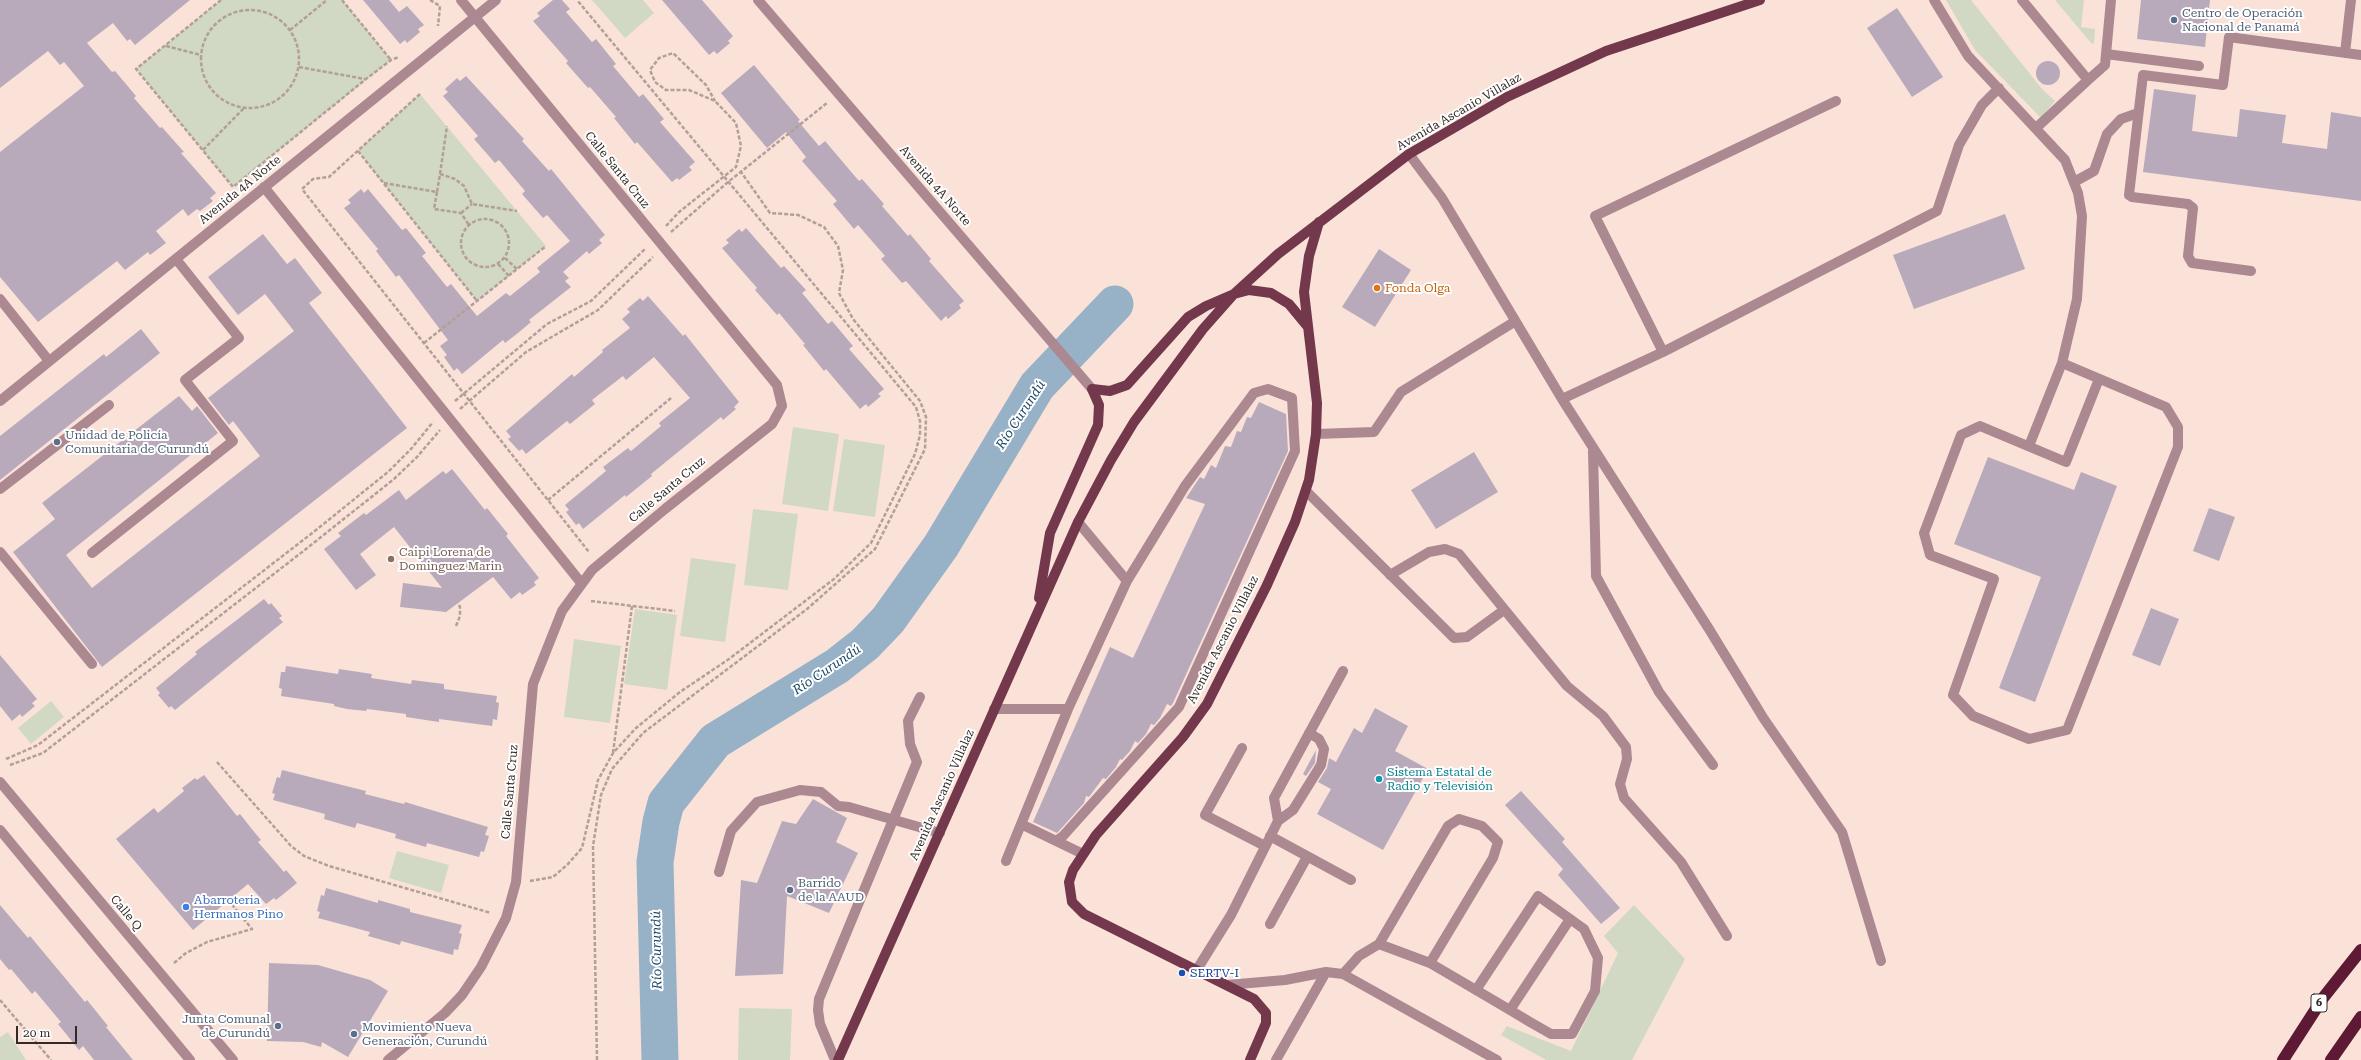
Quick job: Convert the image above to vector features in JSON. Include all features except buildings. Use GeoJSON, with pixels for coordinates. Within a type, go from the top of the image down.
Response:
{"type":"FeatureCollection","features":[{"type":"Feature","properties":{"kind":"highway","name":"6"},"geometry":{"type":"LineString","coordinates":[[2283,1060],[2323,998],[2361,950]]}},
{"type":"Feature","properties":{"kind":"highway"},"geometry":{"type":"LineString","coordinates":[[2331,1060],[2361,1017]]}},
{"type":"Feature","properties":{"kind":"main road","name":"Avenida Ascanio Villalaz"},"geometry":{"type":"LineString","coordinates":[[837,1060],[1078,522],[1111,460],[1152,396],[1203,329],[1234,294],[1278,254],[1409,154],[1507,97],[1606,51],[1760,0]]}},
{"type":"Feature","properties":{"kind":"main road","name":"Avenida Ascanio Villalaz"},"geometry":{"type":"LineString","coordinates":[[1250,1060],[1266,1027],[1266,1014],[1254,999],[1084,914],[1075,906],[1070,896],[1069,882],[1083,854],[1110,818],[1183,736],[1207,704],[1267,585],[1295,522],[1306,491],[1314,459],[1316,434],[1317,403],[1304,292],[1309,256],[1319,222]]}},
{"type":"Feature","properties":{"kind":"main road"},"geometry":{"type":"LineString","coordinates":[[1038,610],[1050,533],[1098,425],[1099,405],[1092,389],[1110,391],[1127,385],[1188,317],[1206,306],[1234,294],[1249,290],[1271,293],[1289,304],[1308,327]]}},
{"type":"Feature","properties":{"kind":"street","name":"Calle Santa Cruz"},"geometry":{"type":"LineString","coordinates":[[388,1060],[445,1013],[462,994],[481,967],[506,918],[516,882],[533,684],[562,611],[592,570],[664,508],[772,424],[782,406],[777,385],[461,0]]}},
{"type":"Feature","properties":{"kind":"street","name":"Avenida 4A Norte"},"geometry":{"type":"LineString","coordinates":[[0,401],[496,0]]}},
{"type":"Feature","properties":{"kind":"street","name":"Avenida 4A Norte"},"geometry":{"type":"LineString","coordinates":[[758,0],[1092,389]]}},
{"type":"Feature","properties":{"kind":"street"},"geometry":{"type":"LineString","coordinates":[[1934,0],[1968,56],[2065,160],[2078,193],[2082,216],[2078,299],[2062,363],[2029,446]]}},
{"type":"Feature","properties":{"kind":"street"},"geometry":{"type":"LineString","coordinates":[[2022,0],[2088,80]]}},
{"type":"Feature","properties":{"kind":"street"},"geometry":{"type":"LineString","coordinates":[[2036,128],[2105,65],[2111,0]]}},
{"type":"Feature","properties":{"kind":"street"},"geometry":{"type":"LineString","coordinates":[[2345,53],[2351,0]]}},
{"type":"Feature","properties":{"kind":"street"},"geometry":{"type":"LineString","coordinates":[[2251,271],[2192,263],[2188,256],[2193,208],[2188,204],[2132,197],[2129,195],[2143,75],[2222,84],[2228,37],[2361,55]]}},
{"type":"Feature","properties":{"kind":"street"},"geometry":{"type":"LineString","coordinates":[[2106,54],[2199,66]]}},
{"type":"Feature","properties":{"kind":"street"},"geometry":{"type":"LineString","coordinates":[[1562,399],[1663,352],[1937,211],[1959,145],[1982,105],[1999,88]]}},
{"type":"Feature","properties":{"kind":"street"},"geometry":{"type":"LineString","coordinates":[[1663,352],[1595,216],[1836,100]]}},
{"type":"Feature","properties":{"kind":"street"},"geometry":{"type":"LineString","coordinates":[[2074,182],[2094,171],[2106,134],[2121,119],[2138,113]]}},
{"type":"Feature","properties":{"kind":"street"},"geometry":{"type":"LineString","coordinates":[[1409,154],[1442,198],[1514,322],[1709,629],[1764,719],[1842,832],[1881,961]]}},
{"type":"Feature","properties":{"kind":"street"},"geometry":{"type":"LineString","coordinates":[[264,187],[582,584]]}},
{"type":"Feature","properties":{"kind":"street"},"geometry":{"type":"LineString","coordinates":[[92,554],[233,441],[185,380],[239,338],[176,259]]}},
{"type":"Feature","properties":{"kind":"street"},"geometry":{"type":"LineString","coordinates":[[0,299],[49,361]]}},
{"type":"Feature","properties":{"kind":"street"},"geometry":{"type":"LineString","coordinates":[[1316,434],[1374,432],[1402,392],[1514,322]]}},
{"type":"Feature","properties":{"kind":"street"},"geometry":{"type":"LineString","coordinates":[[2062,363],[2099,378],[2166,407],[2178,427],[2178,447],[2066,730],[2029,739],[1973,716],[1954,696],[1994,579],[1930,555],[1924,533],[1961,435],[1980,426],[2066,462],[2099,378]]}},
{"type":"Feature","properties":{"kind":"street"},"geometry":{"type":"LineString","coordinates":[[1006,861],[1068,709],[1127,581],[1185,486],[1254,393],[1268,388],[1292,398],[1295,451],[1179,707],[1063,836],[1056,841]]}},
{"type":"Feature","properties":{"kind":"street"},"geometry":{"type":"LineString","coordinates":[[0,489],[110,405]]}},
{"type":"Feature","properties":{"kind":"street"},"geometry":{"type":"LineString","coordinates":[[1593,448],[1596,523],[1596,576],[1659,692],[1713,765]]}},
{"type":"Feature","properties":{"kind":"street"},"geometry":{"type":"LineString","coordinates":[[1306,491],[1454,638],[1467,637],[1504,610]]}},
{"type":"Feature","properties":{"kind":"street"},"geometry":{"type":"LineString","coordinates":[[1078,522],[1127,581]]}},
{"type":"Feature","properties":{"kind":"street"},"geometry":{"type":"LineString","coordinates":[[1390,575],[1429,552],[1445,549],[1459,554],[1567,686],[1603,716],[1626,747],[1628,759],[1620,784],[1624,798],[1681,862],[1727,936]]}},
{"type":"Feature","properties":{"kind":"street"},"geometry":{"type":"LineString","coordinates":[[0,552],[92,664]]}},
{"type":"Feature","properties":{"kind":"street"},"geometry":{"type":"LineString","coordinates":[[1278,821],[1274,798],[1343,672]]}},
{"type":"Feature","properties":{"kind":"street"},"geometry":{"type":"LineString","coordinates":[[837,1060],[820,1024],[818,1010],[819,999],[917,762],[910,744],[908,720],[920,697]]}},
{"type":"Feature","properties":{"kind":"street"},"geometry":{"type":"LineString","coordinates":[[994,709],[1068,709]]}},
{"type":"Feature","properties":{"kind":"street"},"geometry":{"type":"LineString","coordinates":[[1196,971],[1231,915],[1278,821],[1293,810],[1321,765],[1324,749],[1319,739],[1309,733]]}},
{"type":"Feature","properties":{"kind":"street"},"geometry":{"type":"LineString","coordinates":[[1242,748],[1205,815],[1265,846]]}},
{"type":"Feature","properties":{"kind":"street","name":"Calle Q"},"geometry":{"type":"LineString","coordinates":[[0,782],[233,1060]]}},
{"type":"Feature","properties":{"kind":"street"},"geometry":{"type":"LineString","coordinates":[[719,872],[731,831],[757,802],[800,790],[822,792],[838,806],[849,807],[940,833]]}},
{"type":"Feature","properties":{"kind":"street"},"geometry":{"type":"LineString","coordinates":[[1343,974],[1359,956],[1378,944],[1448,826],[1459,819],[1482,826],[1498,842],[1493,858],[1430,963]]}},
{"type":"Feature","properties":{"kind":"street"},"geometry":{"type":"LineString","coordinates":[[1021,824],[1083,854]]}},
{"type":"Feature","properties":{"kind":"street"},"geometry":{"type":"LineString","coordinates":[[0,830],[190,1060]]}},
{"type":"Feature","properties":{"kind":"street"},"geometry":{"type":"LineString","coordinates":[[1270,836],[1351,880]]}},
{"type":"Feature","properties":{"kind":"street"},"geometry":{"type":"LineString","coordinates":[[1270,924],[1307,856]]}},
{"type":"Feature","properties":{"kind":"street"},"geometry":{"type":"LineString","coordinates":[[1378,944],[1430,963],[1510,1010],[1551,1034],[1572,1034],[1595,991],[1598,958],[1584,929],[1538,896],[1476,990]]}},
{"type":"Feature","properties":{"kind":"street"},"geometry":{"type":"LineString","coordinates":[[1510,1010],[1570,919]]}},
{"type":"Feature","properties":{"kind":"street"},"geometry":{"type":"LineString","coordinates":[[1276,1060],[1326,972]]}},
{"type":"Feature","properties":{"kind":"street"},"geometry":{"type":"LineString","coordinates":[[1227,985],[1285,980],[1326,972],[1343,974],[1497,1060]]}},
{"type":"Feature","properties":{"kind":"path"},"geometry":{"type":"LineString","coordinates":[[222,0],[136,68],[233,187],[366,79],[391,60],[403,56]]}},
{"type":"Feature","properties":{"kind":"path"},"geometry":{"type":"LineString","coordinates":[[290,30],[327,0]]}},
{"type":"Feature","properties":{"kind":"path"},"geometry":{"type":"LineString","coordinates":[[342,0],[391,60]]}},
{"type":"Feature","properties":{"kind":"path"},"geometry":{"type":"LineString","coordinates":[[430,0],[440,6],[438,29]]}},
{"type":"Feature","properties":{"kind":"path"},"geometry":{"type":"LineString","coordinates":[[242,10],[258,10],[274,15],[290,30],[296,41],[299,67],[294,81],[280,97],[260,107],[245,107],[230,104],[218,95],[208,84],[202,70],[201,55],[205,40],[214,26],[226,16],[242,10]]}},
{"type":"Feature","properties":{"kind":"path"},"geometry":{"type":"LineString","coordinates":[[165,46],[201,55]]}},
{"type":"Feature","properties":{"kind":"path"},"geometry":{"type":"LineString","coordinates":[[299,67],[366,79]]}},
{"type":"Feature","properties":{"kind":"path"},"geometry":{"type":"LineString","coordinates":[[420,94],[328,177],[313,179],[302,189],[589,552]]}},
{"type":"Feature","properties":{"kind":"path"},"geometry":{"type":"LineString","coordinates":[[10,765],[43,753],[394,479],[417,457],[450,419],[526,352],[598,310],[663,246],[672,229],[838,94]]}},
{"type":"Feature","properties":{"kind":"path"},"geometry":{"type":"LineString","coordinates":[[203,150],[245,107]]}},
{"type":"Feature","properties":{"kind":"path"},"geometry":{"type":"LineString","coordinates":[[447,126],[434,209],[461,213],[472,204],[517,211]]}},
{"type":"Feature","properties":{"kind":"path"},"geometry":{"type":"LineString","coordinates":[[358,151],[477,301]]}},
{"type":"Feature","properties":{"kind":"path"},"geometry":{"type":"LineString","coordinates":[[597,1060],[593,846],[601,795],[612,769],[643,733],[807,609],[875,549],[925,449],[926,417],[920,401],[853,319],[839,293],[843,270],[838,246],[824,227],[798,215],[770,213],[741,172]]}},
{"type":"Feature","properties":{"kind":"path"},"geometry":{"type":"LineString","coordinates":[[440,174],[455,179],[464,186],[472,204]]}},
{"type":"Feature","properties":{"kind":"path"},"geometry":{"type":"LineString","coordinates":[[383,183],[437,192]]}},
{"type":"Feature","properties":{"kind":"path"},"geometry":{"type":"LineString","coordinates":[[461,213],[469,225]]}},
{"type":"Feature","properties":{"kind":"path"},"geometry":{"type":"LineString","coordinates":[[483,218],[499,222],[505,228],[509,239],[509,250],[505,258],[498,264],[482,267],[468,260],[461,246],[464,231],[469,225],[483,218]]}},
{"type":"Feature","properties":{"kind":"path"},"geometry":{"type":"LineString","coordinates":[[424,344],[546,246]]}},
{"type":"Feature","properties":{"kind":"path"},"geometry":{"type":"LineString","coordinates":[[505,258],[517,269]]}},
{"type":"Feature","properties":{"kind":"path"},"geometry":{"type":"LineString","coordinates":[[498,264],[509,276]]}},
{"type":"Feature","properties":{"kind":"path"},"geometry":{"type":"LineString","coordinates":[[548,500],[671,398]]}},
{"type":"Feature","properties":{"kind":"path"},"geometry":{"type":"LineString","coordinates":[[591,601],[675,612]]}},
{"type":"Feature","properties":{"kind":"path"},"geometry":{"type":"LineString","coordinates":[[456,626],[460,616],[460,607],[458,603]]}},
{"type":"Feature","properties":{"kind":"path"},"geometry":{"type":"LineString","coordinates":[[613,753],[632,606]]}},
{"type":"Feature","properties":{"kind":"path"},"geometry":{"type":"LineString","coordinates":[[217,762],[291,846],[304,856],[329,866],[491,913]]}},
{"type":"Feature","properties":{"kind":"path"},"geometry":{"type":"LineString","coordinates":[[174,962],[186,953],[207,942],[252,929],[229,901]]}},
{"type":"Feature","properties":{"kind":"path"},"geometry":{"type":"LineString","coordinates":[[0,1000],[51,1060]]}},
{"type":"Feature","properties":{"kind":"green space"},"geometry":{"type":"Polygon","coordinates":[[[221,0],[342,0],[391,60],[233,187],[136,69],[221,0]]]}},
{"type":"Feature","properties":{"kind":"green space"},"geometry":{"type":"Polygon","coordinates":[[[592,0],[643,0],[654,13],[625,38],[592,0]]]}},
{"type":"Feature","properties":{"kind":"green space"},"geometry":{"type":"Polygon","coordinates":[[[1946,0],[1971,0],[2042,89],[2055,101],[2041,118],[1975,50],[1946,0]]]}},
{"type":"Feature","properties":{"kind":"green space"},"geometry":{"type":"Polygon","coordinates":[[[2055,0],[2084,0],[2081,27],[2095,29],[2094,43],[2092,44],[2055,0]]]}},
{"type":"Feature","properties":{"kind":"green space"},"geometry":{"type":"Polygon","coordinates":[[[420,94],[546,246],[477,301],[358,151],[420,94]]]}},
{"type":"Feature","properties":{"kind":"green space"},"geometry":{"type":"Polygon","coordinates":[[[793,427],[839,434],[828,511],[782,504],[793,427]]]}},
{"type":"Feature","properties":{"kind":"green space"},"geometry":{"type":"Polygon","coordinates":[[[844,439],[885,445],[875,517],[833,511],[844,439]]]}},
{"type":"Feature","properties":{"kind":"green space"},"geometry":{"type":"Polygon","coordinates":[[[753,509],[798,514],[788,590],[744,585],[753,509]]]}},
{"type":"Feature","properties":{"kind":"green space"},"geometry":{"type":"Polygon","coordinates":[[[691,558],[736,564],[725,642],[680,636],[691,558]]]}},
{"type":"Feature","properties":{"kind":"green space"},"geometry":{"type":"Polygon","coordinates":[[[635,609],[677,615],[667,690],[624,684],[635,609]]]}},
{"type":"Feature","properties":{"kind":"green space"},"geometry":{"type":"Polygon","coordinates":[[[574,639],[621,646],[610,723],[564,717],[574,639]]]}},
{"type":"Feature","properties":{"kind":"green space"},"geometry":{"type":"Polygon","coordinates":[[[51,701],[64,717],[31,744],[18,728],[51,701]]]}},
{"type":"Feature","properties":{"kind":"green space"},"geometry":{"type":"Polygon","coordinates":[[[397,851],[449,865],[441,893],[389,878],[397,851]]]}},
{"type":"Feature","properties":{"kind":"green space"},"geometry":{"type":"Polygon","coordinates":[[[1634,905],[1685,959],[1632,1060],[1546,1060],[1501,1035],[1507,1026],[1571,1051],[1618,953],[1604,936],[1634,905]]]}},
{"type":"Feature","properties":{"kind":"green space"},"geometry":{"type":"Polygon","coordinates":[[[739,1008],[792,1009],[790,1060],[738,1060],[739,1008]]]}},
{"type":"Feature","properties":{"kind":"green space"},"geometry":{"type":"Polygon","coordinates":[[[8,1032],[26,1060],[0,1060],[0,1037],[8,1032]]]}},
{"type":"Feature","properties":{"kind":"waterway","name":"Río Curundú"},"geometry":{"type":"LineString","coordinates":[[660,1060],[655,862],[661,822],[666,803],[715,741],[837,666],[865,644],[888,620],[941,546],[1037,386],[1115,304]]}},
{"type":"Feature","properties":{"kind":"place","name":"Centro de Operación Nacional de Panamá"},"geometry":{"type":"Point","coordinates":[2174,20]}},
{"type":"Feature","properties":{"kind":"place","name":"Fonda Olga"},"geometry":{"type":"Point","coordinates":[1377,288]}},
{"type":"Feature","properties":{"kind":"place","name":"Unidad de Policía Comunitaria de Curundú"},"geometry":{"type":"Point","coordinates":[57,442]}},
{"type":"Feature","properties":{"kind":"place","name":"Caipi Lorena de Dominguez Marin"},"geometry":{"type":"Point","coordinates":[391,559]}},
{"type":"Feature","properties":{"kind":"place","name":"Sistema Estatal de Radio y Televisión"},"geometry":{"type":"Point","coordinates":[1379,779]}},
{"type":"Feature","properties":{"kind":"place","name":"Barrido de la AAUD"},"geometry":{"type":"Point","coordinates":[790,890]}},
{"type":"Feature","properties":{"kind":"place","name":"Abarroteria Hermanos Pino"},"geometry":{"type":"Point","coordinates":[186,907]}},
{"type":"Feature","properties":{"kind":"place","name":"SERTV-I"},"geometry":{"type":"Point","coordinates":[1182,973]}},
{"type":"Feature","properties":{"kind":"place","name":"Junta Comunal de Curundú"},"geometry":{"type":"Point","coordinates":[278,1026]}},
{"type":"Feature","properties":{"kind":"place","name":"Movimiento Nueva Generación, Curundú"},"geometry":{"type":"Point","coordinates":[354,1034]}}]}
